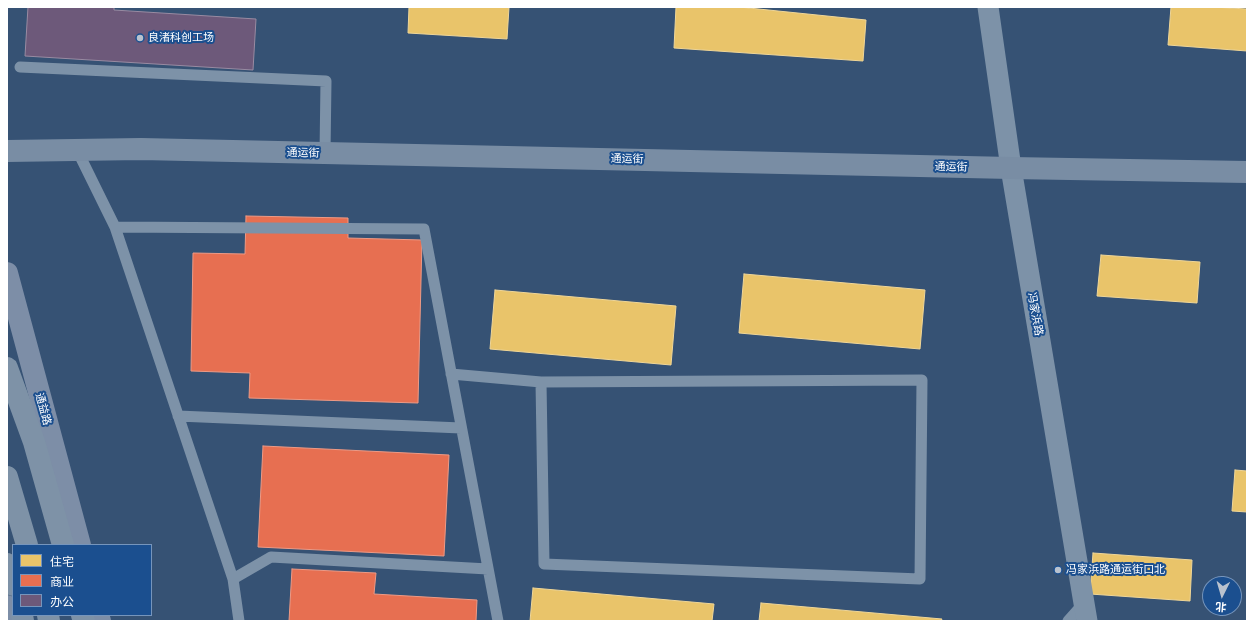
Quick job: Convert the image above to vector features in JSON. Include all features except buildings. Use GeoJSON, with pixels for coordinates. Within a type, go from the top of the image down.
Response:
{"type":"FeatureCollection","features":[{"type":"Feature","properties":{"kind":"highway"},"geometry":{"type":"LineString","coordinates":[[7,368],[34,442],[63,544]]}},
{"type":"Feature","properties":{"kind":"highway"},"geometry":{"type":"LineString","coordinates":[[7,477],[27,544]]}},
{"type":"Feature","properties":{"kind":"highway"},"geometry":{"type":"LineString","coordinates":[[7,564],[12,582]]}},
{"type":"Feature","properties":{"kind":"main road","name":"通益路"},"geometry":{"type":"LineString","coordinates":[[7,273],[80,544]]}},
{"type":"Feature","properties":{"kind":"main road"},"geometry":{"type":"LineString","coordinates":[[7,606],[11,621]]}},
{"type":"Feature","properties":{"kind":"street","name":"冯家浜路"},"geometry":{"type":"LineString","coordinates":[[988,7],[1011,168],[1086,612]]}},
{"type":"Feature","properties":{"kind":"street","name":"通运街"},"geometry":{"type":"LineString","coordinates":[[7,151],[141,149],[1247,172]]}},
{"type":"Feature","properties":{"kind":"lane"},"geometry":{"type":"LineString","coordinates":[[20,67],[326,81],[325,153]]}},
{"type":"Feature","properties":{"kind":"lane"},"geometry":{"type":"LineString","coordinates":[[77,150],[115,227],[233,579],[239,621]]}},
{"type":"Feature","properties":{"kind":"lane"},"geometry":{"type":"LineString","coordinates":[[115,227],[424,229],[498,621]]}},
{"type":"Feature","properties":{"kind":"lane"},"geometry":{"type":"LineString","coordinates":[[451,374],[541,382],[922,380],[920,579],[544,564],[541,382]]}},
{"type":"Feature","properties":{"kind":"lane"},"geometry":{"type":"LineString","coordinates":[[178,416],[461,428]]}},
{"type":"Feature","properties":{"kind":"lane"},"geometry":{"type":"LineString","coordinates":[[233,579],[271,557],[488,569]]}},
{"type":"Feature","properties":{"kind":"lane"},"geometry":{"type":"LineString","coordinates":[[1068,621],[1086,612]]}},
{"type":"Feature","properties":{"kind":"place","name":"良渚科创工场"},"geometry":{"type":"Point","coordinates":[140,38]}},
{"type":"Feature","properties":{"kind":"place","name":"冯家浜路通运街口北"},"geometry":{"type":"Point","coordinates":[1058,570]}}]}
